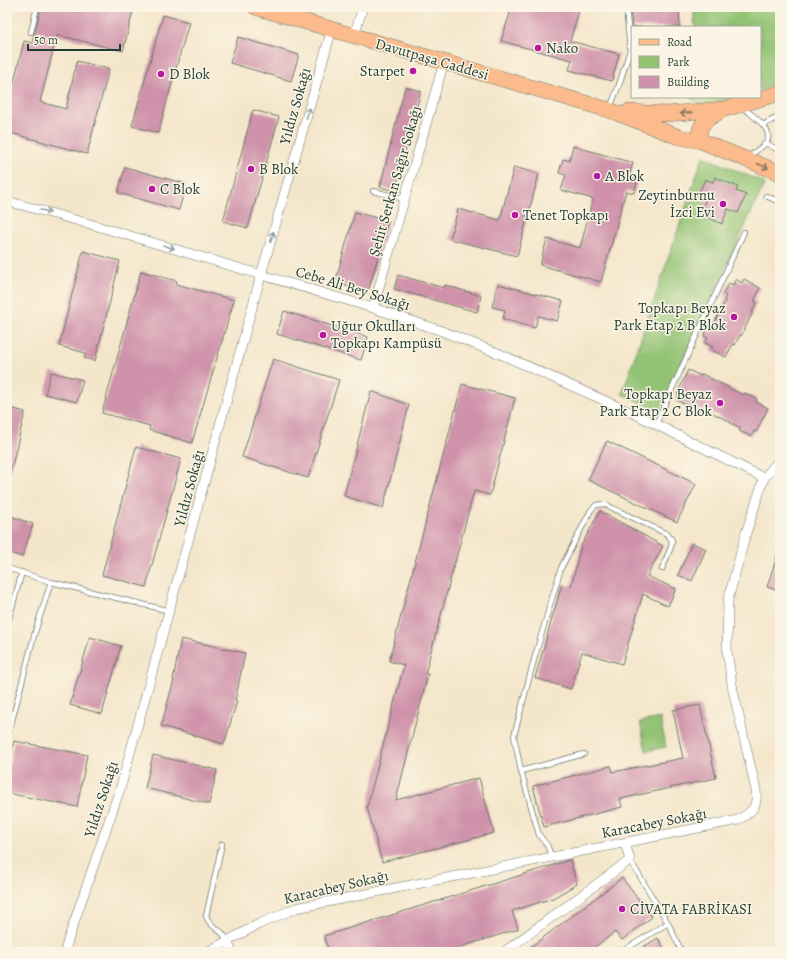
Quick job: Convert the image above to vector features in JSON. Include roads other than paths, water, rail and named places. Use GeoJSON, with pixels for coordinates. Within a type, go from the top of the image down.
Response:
{"type":"FeatureCollection","features":[{"type":"Feature","properties":{"kind":"main road","name":"Davutpaşa Caddesi"},"geometry":{"type":"LineString","coordinates":[[255,7],[609,110],[679,136],[701,141],[780,173]]}},
{"type":"Feature","properties":{"kind":"main road","name":"Davutpaşa Caddesi"},"geometry":{"type":"LineString","coordinates":[[609,110],[652,114],[684,113],[732,107],[780,93]]}},
{"type":"Feature","properties":{"kind":"main road"},"geometry":{"type":"LineString","coordinates":[[701,141],[699,133],[703,123],[709,118],[732,107]]}},
{"type":"Feature","properties":{"kind":"street"},"geometry":{"type":"LineString","coordinates":[[354,35],[363,7]]}},
{"type":"Feature","properties":{"kind":"street","name":"Yıldız Sokağı"},"geometry":{"type":"LineString","coordinates":[[65,952],[121,786],[261,275],[332,29]]}},
{"type":"Feature","properties":{"kind":"street","name":"Şehit Serkan Sağır Sokağı"},"geometry":{"type":"LineString","coordinates":[[373,308],[444,62]]}},
{"type":"Feature","properties":{"kind":"street","name":"Cebe Ali Bey Sokağı"},"geometry":{"type":"LineString","coordinates":[[7,201],[98,226],[373,308],[439,330],[500,354],[656,424],[764,478]]}},
{"type":"Feature","properties":{"kind":"street","name":"Karacabey Sokağı"},"geometry":{"type":"LineString","coordinates":[[207,952],[259,924],[296,908],[738,820],[751,812],[756,801],[756,790],[733,690],[727,651],[728,600],[746,533],[764,478],[780,459]]}},
{"type":"Feature","properties":{"kind":"street"},"geometry":{"type":"LineString","coordinates":[[504,952],[630,860],[625,843]]}},
{"type":"Feature","properties":{"kind":"street"},"geometry":{"type":"LineString","coordinates":[[227,941],[232,952]]}},
{"type":"Feature","properties":{"kind":"lane"},"geometry":{"type":"LineString","coordinates":[[31,32],[37,7]]}},
{"type":"Feature","properties":{"kind":"lane"},"geometry":{"type":"LineString","coordinates":[[609,110],[626,66],[630,50],[626,7]]}},
{"type":"Feature","properties":{"kind":"lane"},"geometry":{"type":"LineString","coordinates":[[626,66],[631,66]]}},
{"type":"Feature","properties":{"kind":"lane"},"geometry":{"type":"LineString","coordinates":[[732,107],[763,125],[767,130],[768,136],[766,143],[745,159]]}},
{"type":"Feature","properties":{"kind":"lane"},"geometry":{"type":"LineString","coordinates":[[763,125],[780,116]]}},
{"type":"Feature","properties":{"kind":"lane"},"geometry":{"type":"LineString","coordinates":[[766,143],[780,151]]}},
{"type":"Feature","properties":{"kind":"lane"},"geometry":{"type":"LineString","coordinates":[[373,191],[405,199]]}},
{"type":"Feature","properties":{"kind":"lane"},"geometry":{"type":"LineString","coordinates":[[766,196],[780,202]]}},
{"type":"Feature","properties":{"kind":"lane"},"geometry":{"type":"LineString","coordinates":[[656,424],[744,232]]}},
{"type":"Feature","properties":{"kind":"lane"},"geometry":{"type":"LineString","coordinates":[[552,858],[547,845],[539,835],[521,771],[514,736],[535,656],[561,568],[591,510],[596,505],[604,504],[667,534],[672,540],[671,547],[662,569]]}},
{"type":"Feature","properties":{"kind":"lane"},"geometry":{"type":"LineString","coordinates":[[7,568],[51,582],[170,611]]}},
{"type":"Feature","properties":{"kind":"lane"},"geometry":{"type":"LineString","coordinates":[[7,626],[22,572]]}},
{"type":"Feature","properties":{"kind":"lane"},"geometry":{"type":"LineString","coordinates":[[7,740],[35,632],[51,582]]}},
{"type":"Feature","properties":{"kind":"lane"},"geometry":{"type":"LineString","coordinates":[[521,771],[584,754]]}},
{"type":"Feature","properties":{"kind":"lane"},"geometry":{"type":"LineString","coordinates":[[222,844],[206,916],[211,925],[226,936],[227,941]]}},
{"type":"Feature","properties":{"kind":"lane"},"geometry":{"type":"LineString","coordinates":[[630,860],[668,924],[682,952]]}},
{"type":"Feature","properties":{"kind":"lane"},"geometry":{"type":"LineString","coordinates":[[621,952],[668,924]]}},
{"type":"Feature","properties":{"kind":"place","name":"Nako"},"geometry":{"type":"Point","coordinates":[538,48]}},
{"type":"Feature","properties":{"kind":"place","name":"Starpet"},"geometry":{"type":"Point","coordinates":[413,71]}},
{"type":"Feature","properties":{"kind":"place","name":"D Blok"},"geometry":{"type":"Point","coordinates":[161,74]}},
{"type":"Feature","properties":{"kind":"place","name":"B Blok"},"geometry":{"type":"Point","coordinates":[251,169]}},
{"type":"Feature","properties":{"kind":"place","name":"A Blok"},"geometry":{"type":"Point","coordinates":[597,176]}},
{"type":"Feature","properties":{"kind":"place","name":"C Blok"},"geometry":{"type":"Point","coordinates":[152,189]}},
{"type":"Feature","properties":{"kind":"place","name":"Zeytinburnu İzci Evi"},"geometry":{"type":"Point","coordinates":[723,204]}},
{"type":"Feature","properties":{"kind":"place","name":"Tenet Topkapı"},"geometry":{"type":"Point","coordinates":[515,215]}},
{"type":"Feature","properties":{"kind":"place","name":"Topkapı Beyaz Park Etap 2 B Blok"},"geometry":{"type":"Point","coordinates":[734,317]}},
{"type":"Feature","properties":{"kind":"place","name":"Uğur Okulları Topkapı Kampüsü"},"geometry":{"type":"Point","coordinates":[323,335]}},
{"type":"Feature","properties":{"kind":"place","name":"Topkapı Beyaz Park Etap 2 C Blok"},"geometry":{"type":"Point","coordinates":[720,403]}},
{"type":"Feature","properties":{"kind":"place","name":"CİVATA FABRİKASI"},"geometry":{"type":"Point","coordinates":[622,909]}}]}
